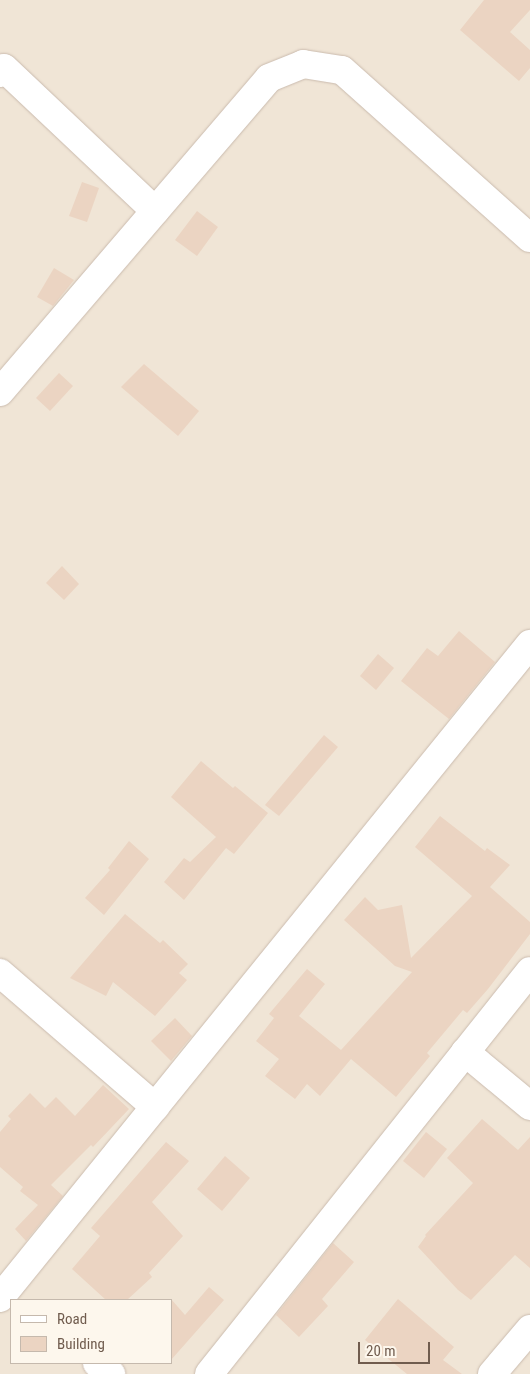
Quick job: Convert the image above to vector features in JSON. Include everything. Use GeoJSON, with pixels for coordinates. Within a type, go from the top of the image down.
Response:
{"type":"FeatureCollection","features":[{"type":"Feature","properties":{"kind":"street"},"geometry":{"type":"LineString","coordinates":[[0,392],[269,78],[303,64],[342,70],[530,238]]}},
{"type":"Feature","properties":{"kind":"street"},"geometry":{"type":"LineString","coordinates":[[2,68],[155,211]]}},
{"type":"Feature","properties":{"kind":"street"},"geometry":{"type":"LineString","coordinates":[[8,1292],[155,1107],[530,644]]}},
{"type":"Feature","properties":{"kind":"street"},"geometry":{"type":"LineString","coordinates":[[209,1374],[530,971]]}},
{"type":"Feature","properties":{"kind":"street"},"geometry":{"type":"LineString","coordinates":[[0,973],[155,1107]]}},
{"type":"Feature","properties":{"kind":"street"},"geometry":{"type":"LineString","coordinates":[[465,1052],[530,1106]]}},
{"type":"Feature","properties":{"kind":"street"},"geometry":{"type":"LineString","coordinates":[[492,1374],[530,1329]]}},
{"type":"Feature","properties":{"kind":"street"},"geometry":{"type":"LineString","coordinates":[[98,1364],[111,1374]]}},
{"type":"Feature","properties":{"kind":"shaded area"},"geometry":{"type":"Polygon","coordinates":[[[0,0],[530,0],[530,1374],[0,1374],[0,0]]]}},
{"type":"Feature","properties":{"kind":"building"},"geometry":{"type":"Polygon","coordinates":[[[484,0],[530,0],[530,10],[510,32],[530,50],[530,68],[519,81],[460,30],[484,0]]]}},
{"type":"Feature","properties":{"kind":"building"},"geometry":{"type":"Polygon","coordinates":[[[82,182],[99,188],[87,222],[69,216],[82,182]]]}},
{"type":"Feature","properties":{"kind":"building"},"geometry":{"type":"Polygon","coordinates":[[[197,211],[218,227],[197,256],[175,240],[197,211]]]}},
{"type":"Feature","properties":{"kind":"building"},"geometry":{"type":"Polygon","coordinates":[[[54,268],[74,280],[53,306],[37,297],[54,268]]]}},
{"type":"Feature","properties":{"kind":"building"},"geometry":{"type":"Polygon","coordinates":[[[144,364],[199,411],[178,436],[121,387],[144,364]]]}},
{"type":"Feature","properties":{"kind":"building"},"geometry":{"type":"Polygon","coordinates":[[[59,373],[73,386],[50,411],[36,398],[59,373]]]}},
{"type":"Feature","properties":{"kind":"building"},"geometry":{"type":"Polygon","coordinates":[[[62,566],[79,584],[64,600],[46,583],[62,566]]]}},
{"type":"Feature","properties":{"kind":"building"},"geometry":{"type":"Polygon","coordinates":[[[459,631],[495,662],[449,719],[401,681],[427,648],[438,656],[459,631]]]}},
{"type":"Feature","properties":{"kind":"building"},"geometry":{"type":"Polygon","coordinates":[[[378,654],[394,668],[376,690],[360,676],[378,654]]]}},
{"type":"Feature","properties":{"kind":"building"},"geometry":{"type":"Polygon","coordinates":[[[324,735],[338,747],[279,816],[265,805],[324,735]]]}},
{"type":"Feature","properties":{"kind":"building"},"geometry":{"type":"Polygon","coordinates":[[[201,761],[233,788],[235,786],[268,813],[234,854],[226,848],[184,900],[164,882],[184,858],[190,862],[216,837],[171,797],[201,761]]]}},
{"type":"Feature","properties":{"kind":"building"},"geometry":{"type":"Polygon","coordinates":[[[440,816],[485,851],[487,848],[510,865],[490,887],[530,922],[530,934],[488,989],[467,1013],[463,1010],[427,1053],[430,1056],[396,1097],[351,1059],[320,1096],[307,1084],[295,1099],[265,1076],[279,1059],[256,1041],[274,1018],[269,1014],[307,969],[325,984],[299,1016],[341,1050],[412,972],[395,966],[344,920],[365,897],[378,910],[402,905],[411,958],[472,896],[415,847],[440,816]]]}},
{"type":"Feature","properties":{"kind":"building"},"geometry":{"type":"Polygon","coordinates":[[[129,841],[149,859],[104,915],[85,898],[110,870],[108,868],[129,841]]]}},
{"type":"Feature","properties":{"kind":"building"},"geometry":{"type":"Polygon","coordinates":[[[125,914],[160,943],[163,940],[188,964],[179,973],[187,980],[155,1016],[113,982],[106,996],[70,978],[125,914]]]}},
{"type":"Feature","properties":{"kind":"building"},"geometry":{"type":"Polygon","coordinates":[[[175,1018],[192,1036],[171,1061],[151,1041],[175,1018]]]}},
{"type":"Feature","properties":{"kind":"building"},"geometry":{"type":"Polygon","coordinates":[[[103,1085],[129,1109],[93,1147],[91,1145],[51,1185],[63,1196],[26,1241],[15,1229],[38,1205],[20,1191],[23,1187],[0,1167],[0,1132],[11,1119],[8,1116],[30,1093],[45,1108],[56,1097],[75,1116],[103,1085]]]}},
{"type":"Feature","properties":{"kind":"building"},"geometry":{"type":"Polygon","coordinates":[[[482,1119],[518,1150],[530,1137],[530,1268],[515,1255],[471,1300],[458,1290],[418,1247],[425,1235],[473,1183],[447,1158],[482,1119]]]}},
{"type":"Feature","properties":{"kind":"building"},"geometry":{"type":"Polygon","coordinates":[[[426,1132],[447,1149],[424,1178],[403,1161],[426,1132]]]}},
{"type":"Feature","properties":{"kind":"building"},"geometry":{"type":"Polygon","coordinates":[[[166,1142],[189,1161],[152,1202],[183,1236],[149,1273],[152,1277],[128,1299],[105,1299],[72,1269],[100,1236],[91,1228],[166,1142]]]}},
{"type":"Feature","properties":{"kind":"building"},"geometry":{"type":"Polygon","coordinates":[[[225,1156],[250,1178],[222,1211],[197,1189],[225,1156]]]}},
{"type":"Feature","properties":{"kind":"building"},"geometry":{"type":"Polygon","coordinates":[[[333,1243],[354,1262],[322,1299],[328,1306],[299,1337],[276,1315],[333,1243]]]}},
{"type":"Feature","properties":{"kind":"building"},"geometry":{"type":"Polygon","coordinates":[[[209,1287],[224,1300],[172,1359],[172,1300],[185,1315],[209,1287]]]}},
{"type":"Feature","properties":{"kind":"building"},"geometry":{"type":"Polygon","coordinates":[[[398,1299],[454,1347],[443,1360],[462,1374],[407,1374],[365,1340],[398,1299]]]}}]}
